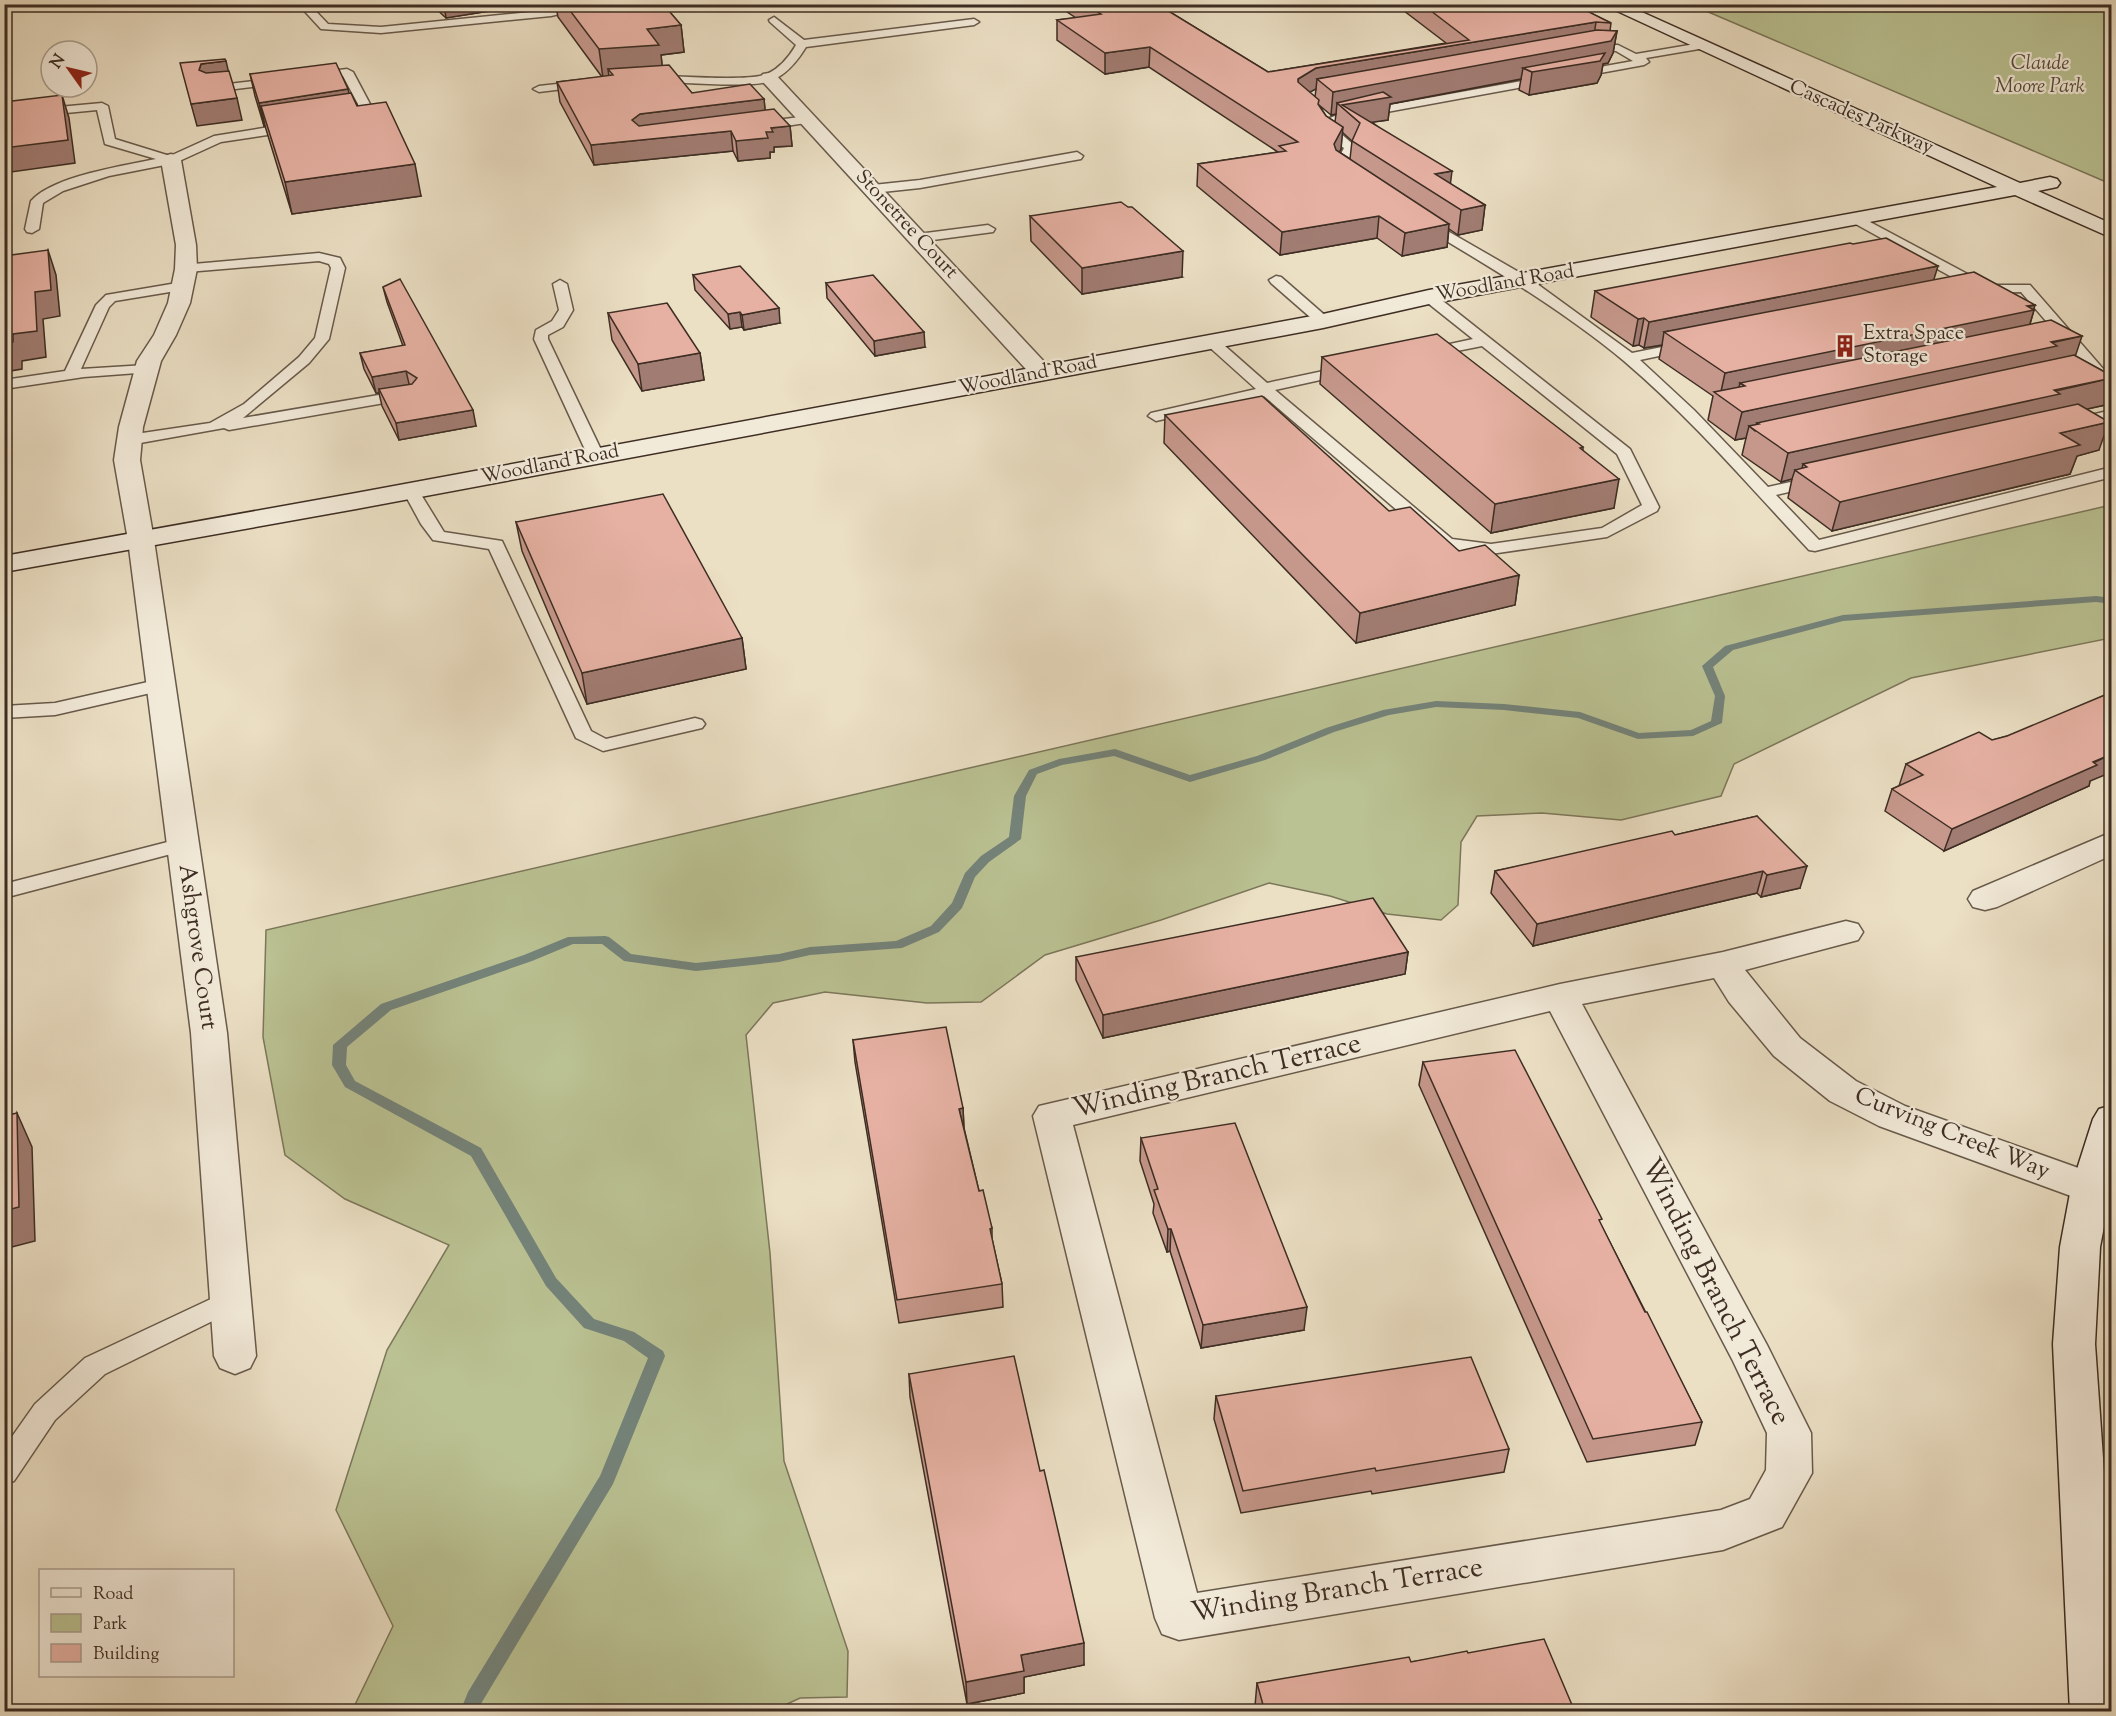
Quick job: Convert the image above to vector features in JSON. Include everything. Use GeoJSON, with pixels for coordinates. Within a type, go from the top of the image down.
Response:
{"type":"FeatureCollection","features":[{"type":"Feature","properties":{"kind":"street","name":"Cascades Parkway"},"geometry":{"type":"LineString","coordinates":[[1610,4],[1701,45],[2018,179],[2112,232]]}},
{"type":"Feature","properties":{"kind":"street","name":"Cascades Parkway"},"geometry":{"type":"LineString","coordinates":[[1648,4],[1898,115]]}},
{"type":"Feature","properties":{"kind":"street","name":"Stonetree Court"},"geometry":{"type":"LineString","coordinates":[[769,78],[1042,373]]}},
{"type":"Feature","properties":{"kind":"street"},"geometry":{"type":"LineString","coordinates":[[171,160],[186,245],[185,277]]}},
{"type":"Feature","properties":{"kind":"street","name":"Woodland Road"},"geometry":{"type":"LineString","coordinates":[[4,564],[1212,342],[1323,321],[1429,297],[1857,219],[2018,179],[2050,183],[2070,192]]}},
{"type":"Feature","properties":{"kind":"street","name":"Ashgrove Court"},"geometry":{"type":"LineString","coordinates":[[185,277],[179,303],[146,369],[129,440],[127,460],[141,540],[209,1033],[235,1356]]}},
{"type":"Feature","properties":{"kind":"street"},"geometry":{"type":"LineString","coordinates":[[1985,899],[2112,842]]}},
{"type":"Feature","properties":{"kind":"street","name":"Winding Branch Terrace"},"geometry":{"type":"LineString","coordinates":[[1560,996],[1752,1358],[1789,1433],[1789,1473],[1766,1513],[1723,1530],[1179,1618],[1052,1116],[1560,996],[1723,964],[1846,932]]}},
{"type":"Feature","properties":{"kind":"street","name":"Curving Creek Way"},"geometry":{"type":"LineString","coordinates":[[1723,964],[1758,1014],[1787,1047],[1843,1090],[1892,1116],[2101,1192]]}},
{"type":"Feature","properties":{"kind":"street"},"geometry":{"type":"LineString","coordinates":[[2095,1712],[2074,1344],[2080,1247],[2101,1192],[2112,1119]]}},
{"type":"Feature","properties":{"kind":"lane"},"geometry":{"type":"LineString","coordinates":[[303,4],[324,27],[381,30],[551,13],[598,4]]}},
{"type":"Feature","properties":{"kind":"lane"},"geometry":{"type":"LineString","coordinates":[[774,20],[802,44],[974,22]]}},
{"type":"Feature","properties":{"kind":"lane"},"geometry":{"type":"LineString","coordinates":[[636,80],[681,78],[727,81],[769,78],[793,60],[802,44]]}},
{"type":"Feature","properties":{"kind":"lane"},"geometry":{"type":"LineString","coordinates":[[1635,57],[1701,45]]}},
{"type":"Feature","properties":{"kind":"lane"},"geometry":{"type":"LineString","coordinates":[[1368,185],[1340,167],[1350,147],[1330,133],[1324,124],[1324,117],[1452,97],[1644,62],[1618,48],[1593,47],[1572,51]]}},
{"type":"Feature","properties":{"kind":"lane"},"geometry":{"type":"LineString","coordinates":[[1539,69],[1558,78]]}},
{"type":"Feature","properties":{"kind":"lane"},"geometry":{"type":"LineString","coordinates":[[211,89],[347,72],[364,104],[362,117],[339,121]]}},
{"type":"Feature","properties":{"kind":"lane"},"geometry":{"type":"LineString","coordinates":[[539,89],[594,83]]}},
{"type":"Feature","properties":{"kind":"lane"},"geometry":{"type":"LineString","coordinates":[[1434,87],[1452,97]]}},
{"type":"Feature","properties":{"kind":"lane"},"geometry":{"type":"LineString","coordinates":[[4,116],[102,106],[109,141],[171,160]]}},
{"type":"Feature","properties":{"kind":"lane"},"geometry":{"type":"LineString","coordinates":[[749,127],[808,120]]}},
{"type":"Feature","properties":{"kind":"lane"},"geometry":{"type":"LineString","coordinates":[[32,229],[37,201],[59,188],[106,173],[171,160],[218,139],[303,125]]}},
{"type":"Feature","properties":{"kind":"lane"},"geometry":{"type":"LineString","coordinates":[[873,189],[920,184],[1077,156]]}},
{"type":"Feature","properties":{"kind":"lane"},"geometry":{"type":"LineString","coordinates":[[1415,215],[1462,246],[1524,281],[1629,358],[1689,413],[1815,546],[2112,472]]}},
{"type":"Feature","properties":{"kind":"lane"},"geometry":{"type":"LineString","coordinates":[[1857,219],[1983,288]]}},
{"type":"Feature","properties":{"kind":"lane"},"geometry":{"type":"LineString","coordinates":[[918,238],[988,229]]}},
{"type":"Feature","properties":{"kind":"lane"},"geometry":{"type":"LineString","coordinates":[[70,376],[103,305],[111,298],[185,277],[319,257],[335,261],[338,268],[322,339],[304,360],[249,407],[214,427]]}},
{"type":"Feature","properties":{"kind":"lane"},"geometry":{"type":"LineString","coordinates":[[1276,280],[1323,321]]}},
{"type":"Feature","properties":{"kind":"lane"},"geometry":{"type":"LineString","coordinates":[[560,284],[566,310],[558,324],[541,333],[541,339],[596,456]]}},
{"type":"Feature","properties":{"kind":"lane"},"geometry":{"type":"LineString","coordinates":[[1960,292],[1983,288],[2025,288],[2060,336],[2089,370],[2112,389]]}},
{"type":"Feature","properties":{"kind":"lane"},"geometry":{"type":"LineString","coordinates":[[1212,342],[1447,544],[1491,549],[1607,532],[1651,507],[1624,452],[1429,297]]}},
{"type":"Feature","properties":{"kind":"lane"},"geometry":{"type":"LineString","coordinates":[[1415,356],[1485,341]]}},
{"type":"Feature","properties":{"kind":"lane"},"geometry":{"type":"LineString","coordinates":[[1629,358],[1698,344]]}},
{"type":"Feature","properties":{"kind":"lane"},"geometry":{"type":"LineString","coordinates":[[1156,416],[1357,368]]}},
{"type":"Feature","properties":{"kind":"lane"},"geometry":{"type":"LineString","coordinates":[[4,386],[70,376],[146,369]]}},
{"type":"Feature","properties":{"kind":"lane"},"geometry":{"type":"LineString","coordinates":[[129,440],[410,395]]}},
{"type":"Feature","properties":{"kind":"lane"},"geometry":{"type":"LineString","coordinates":[[1689,413],[1712,409]]}},
{"type":"Feature","properties":{"kind":"lane"},"geometry":{"type":"LineString","coordinates":[[2054,428],[2112,415]]}},
{"type":"Feature","properties":{"kind":"lane"},"geometry":{"type":"LineString","coordinates":[[1724,450],[1747,445]]}},
{"type":"Feature","properties":{"kind":"lane"},"geometry":{"type":"LineString","coordinates":[[1765,494],[1834,478]]}},
{"type":"Feature","properties":{"kind":"lane"},"geometry":{"type":"LineString","coordinates":[[411,491],[429,524],[439,536],[496,545],[583,734],[603,745],[695,724]]}},
{"type":"Feature","properties":{"kind":"lane"},"geometry":{"type":"LineString","coordinates":[[4,711],[55,709],[161,685]]}},
{"type":"Feature","properties":{"kind":"lane"},"geometry":{"type":"LineString","coordinates":[[4,891],[183,844]]}},
{"type":"Feature","properties":{"kind":"lane"},"geometry":{"type":"LineString","coordinates":[[4,1472],[45,1412],[95,1366],[230,1301]]}},
{"type":"Feature","properties":{"kind":"green space","name":"Claude Moore Park"},"geometry":{"type":"Polygon","coordinates":[[[1692,5],[2111,5],[2111,184],[1692,5]]]}},
{"type":"Feature","properties":{"kind":"green space"},"geometry":{"type":"Polygon","coordinates":[[[2111,505],[2111,638],[1911,678],[1734,764],[1721,796],[1621,820],[1542,813],[1477,816],[1461,842],[1458,905],[1441,920],[1387,914],[1330,896],[1269,883],[1161,920],[1045,955],[981,1002],[927,1003],[825,992],[773,1003],[746,1035],[770,1253],[784,1461],[848,1651],[847,1697],[800,1698],[770,1712],[352,1711],[393,1626],[336,1510],[387,1350],[449,1245],[345,1199],[285,1155],[263,1037],[266,930],[2111,505]]]}},
{"type":"Feature","properties":{"kind":"building"},"geometry":{"type":"Polygon","coordinates":[[[565,4],[663,4],[681,25],[647,29],[659,45],[599,49],[565,4]]]}},
{"type":"Feature","properties":{"kind":"building"},"geometry":{"type":"Polygon","coordinates":[[[1085,4],[1157,4],[1268,72],[1469,40],[1422,4],[1582,4],[1575,5],[1611,23],[1596,22],[1316,68],[1298,79],[1298,82],[1319,100],[1318,104],[1326,116],[1343,127],[1334,144],[1336,150],[1449,224],[1405,233],[1379,216],[1282,232],[1198,164],[1286,151],[1279,146],[1298,142],[1150,47],[1105,53],[1057,20],[1101,14],[1085,4]]]}},
{"type":"Feature","properties":{"kind":"building"},"geometry":{"type":"Polygon","coordinates":[[[1597,30],[1617,31],[1611,41],[1333,92],[1317,79],[1597,30]]]}},
{"type":"Feature","properties":{"kind":"building"},"geometry":{"type":"Polygon","coordinates":[[[1605,53],[1600,61],[1532,72],[1523,68],[1605,53]]]}},
{"type":"Feature","properties":{"kind":"building"},"geometry":{"type":"Polygon","coordinates":[[[225,59],[226,61],[201,64],[199,70],[206,73],[229,71],[237,98],[191,104],[180,63],[225,59]]]}},
{"type":"Feature","properties":{"kind":"building"},"geometry":{"type":"Polygon","coordinates":[[[336,63],[348,89],[259,103],[250,74],[336,63]]]}},
{"type":"Feature","properties":{"kind":"building"},"geometry":{"type":"Polygon","coordinates":[[[669,65],[692,93],[750,84],[764,99],[640,114],[632,120],[639,126],[774,109],[790,126],[771,128],[773,132],[766,132],[768,138],[736,141],[731,131],[591,145],[557,82],[613,75],[608,69],[669,65]]]}},
{"type":"Feature","properties":{"kind":"building"},"geometry":{"type":"Polygon","coordinates":[[[1383,92],[1391,97],[1342,105],[1452,171],[1435,174],[1485,205],[1461,210],[1352,141],[1360,123],[1337,103],[1383,92]]]}},
{"type":"Feature","properties":{"kind":"building"},"geometry":{"type":"Polygon","coordinates":[[[351,93],[357,106],[386,102],[415,164],[285,182],[261,106],[351,93]]]}},
{"type":"Feature","properties":{"kind":"building"},"geometry":{"type":"Polygon","coordinates":[[[39,98],[63,99],[68,140],[4,148],[4,102],[39,98]]]}},
{"type":"Feature","properties":{"kind":"building"},"geometry":{"type":"Polygon","coordinates":[[[1121,202],[1132,207],[1183,251],[1082,268],[1030,216],[1121,202]]]}},
{"type":"Feature","properties":{"kind":"building"},"geometry":{"type":"Polygon","coordinates":[[[1886,238],[1938,266],[1649,322],[1644,318],[1638,319],[1595,291],[1850,243],[1886,238]]]}},
{"type":"Feature","properties":{"kind":"building"},"geometry":{"type":"Polygon","coordinates":[[[48,250],[51,290],[35,292],[37,331],[13,334],[13,342],[4,344],[4,256],[48,250]]]}},
{"type":"Feature","properties":{"kind":"building"},"geometry":{"type":"Polygon","coordinates":[[[740,266],[779,308],[742,315],[740,312],[728,314],[693,275],[740,266]]]}},
{"type":"Feature","properties":{"kind":"building"},"geometry":{"type":"Polygon","coordinates":[[[1974,272],[2035,305],[2027,306],[2034,310],[1725,373],[1664,332],[1974,272]]]}},
{"type":"Feature","properties":{"kind":"building"},"geometry":{"type":"Polygon","coordinates":[[[873,275],[924,332],[874,341],[826,283],[873,275]]]}},
{"type":"Feature","properties":{"kind":"building"},"geometry":{"type":"Polygon","coordinates":[[[400,279],[473,410],[396,423],[379,389],[412,384],[417,378],[406,371],[372,377],[360,353],[405,345],[383,287],[400,279]]]}},
{"type":"Feature","properties":{"kind":"building"},"geometry":{"type":"Polygon","coordinates":[[[667,303],[700,353],[638,364],[608,313],[667,303]]]}},
{"type":"Feature","properties":{"kind":"building"},"geometry":{"type":"Polygon","coordinates":[[[2051,320],[2082,336],[2051,342],[2057,346],[1742,412],[1714,392],[1745,386],[1740,383],[2051,320]]]}},
{"type":"Feature","properties":{"kind":"building"},"geometry":{"type":"Polygon","coordinates":[[[1437,334],[1583,447],[1580,448],[1619,479],[1495,504],[1322,357],[1437,334]]]}},
{"type":"Feature","properties":{"kind":"building"},"geometry":{"type":"Polygon","coordinates":[[[2074,355],[2112,378],[2054,390],[2060,394],[1788,453],[1749,426],[1759,424],[1757,423],[2074,355]]]}},
{"type":"Feature","properties":{"kind":"building"},"geometry":{"type":"Polygon","coordinates":[[[1262,396],[1389,511],[1410,507],[1459,551],[1485,545],[1519,575],[1360,613],[1165,415],[1262,396]]]}},
{"type":"Feature","properties":{"kind":"building"},"geometry":{"type":"Polygon","coordinates":[[[2078,404],[2109,422],[2060,433],[2080,445],[1840,502],[1795,470],[1807,467],[1803,464],[2078,404]]]}},
{"type":"Feature","properties":{"kind":"building"},"geometry":{"type":"Polygon","coordinates":[[[663,494],[742,638],[582,673],[516,522],[663,494]]]}},
{"type":"Feature","properties":{"kind":"building"},"geometry":{"type":"Polygon","coordinates":[[[2112,692],[2112,754],[2093,762],[2097,765],[1952,829],[1892,789],[1923,775],[1906,764],[1979,732],[1992,740],[2007,736],[2112,692]]]}},
{"type":"Feature","properties":{"kind":"building"},"geometry":{"type":"Polygon","coordinates":[[[1757,816],[1807,866],[1767,875],[1763,871],[1537,924],[1495,871],[1672,831],[1675,835],[1757,816]]]}},
{"type":"Feature","properties":{"kind":"building"},"geometry":{"type":"Polygon","coordinates":[[[1373,898],[1408,952],[1103,1015],[1076,957],[1373,898]]]}},
{"type":"Feature","properties":{"kind":"building"},"geometry":{"type":"Polygon","coordinates":[[[946,1027],[963,1108],[959,1109],[979,1191],[983,1190],[1002,1284],[897,1300],[853,1040],[946,1027]]]}},
{"type":"Feature","properties":{"kind":"building"},"geometry":{"type":"Polygon","coordinates":[[[1515,1050],[1602,1219],[1599,1220],[1702,1422],[1593,1439],[1423,1062],[1515,1050]]]}},
{"type":"Feature","properties":{"kind":"building"},"geometry":{"type":"Polygon","coordinates":[[[17,1113],[19,1207],[4,1211],[4,1116],[17,1113]]]}},
{"type":"Feature","properties":{"kind":"building"},"geometry":{"type":"Polygon","coordinates":[[[1235,1123],[1307,1307],[1203,1325],[1171,1229],[1168,1229],[1154,1190],[1158,1189],[1141,1138],[1235,1123]]]}},
{"type":"Feature","properties":{"kind":"building"},"geometry":{"type":"Polygon","coordinates":[[[1014,1356],[1040,1471],[1044,1470],[1084,1643],[1021,1655],[1024,1671],[966,1682],[909,1374],[1014,1356]]]}},
{"type":"Feature","properties":{"kind":"building"},"geometry":{"type":"Polygon","coordinates":[[[1471,1357],[1509,1449],[1376,1471],[1375,1468],[1243,1491],[1216,1396],[1471,1357]]]}},
{"type":"Feature","properties":{"kind":"building"},"geometry":{"type":"Polygon","coordinates":[[[1544,1639],[1575,1712],[1265,1712],[1257,1683],[1409,1657],[1411,1662],[1544,1639]]]}},
{"type":"Feature","properties":{"kind":"waterway"},"geometry":{"type":"LineString","coordinates":[[469,1712],[474,1698],[607,1479],[657,1356],[629,1336],[589,1324],[551,1282],[476,1152],[350,1084],[339,1065],[340,1045],[386,1007],[528,958],[572,940],[605,940],[628,958],[696,967],[779,958],[810,951],[898,945],[935,929],[958,905],[969,876],[985,859],[1015,839],[1020,796],[1033,772],[1059,762],[1115,752],[1190,779],[1261,758],[1330,730],[1387,712],[1436,704],[1504,707],[1580,715],[1638,736],[1693,733],[1716,723],[1720,696],[1707,666],[1729,648],[1843,618],[2096,599],[2112,601]]}},
{"type":"Feature","properties":{"kind":"place","name":"Extra Space Storage"},"geometry":{"type":"Point","coordinates":[1845,346]}}]}
